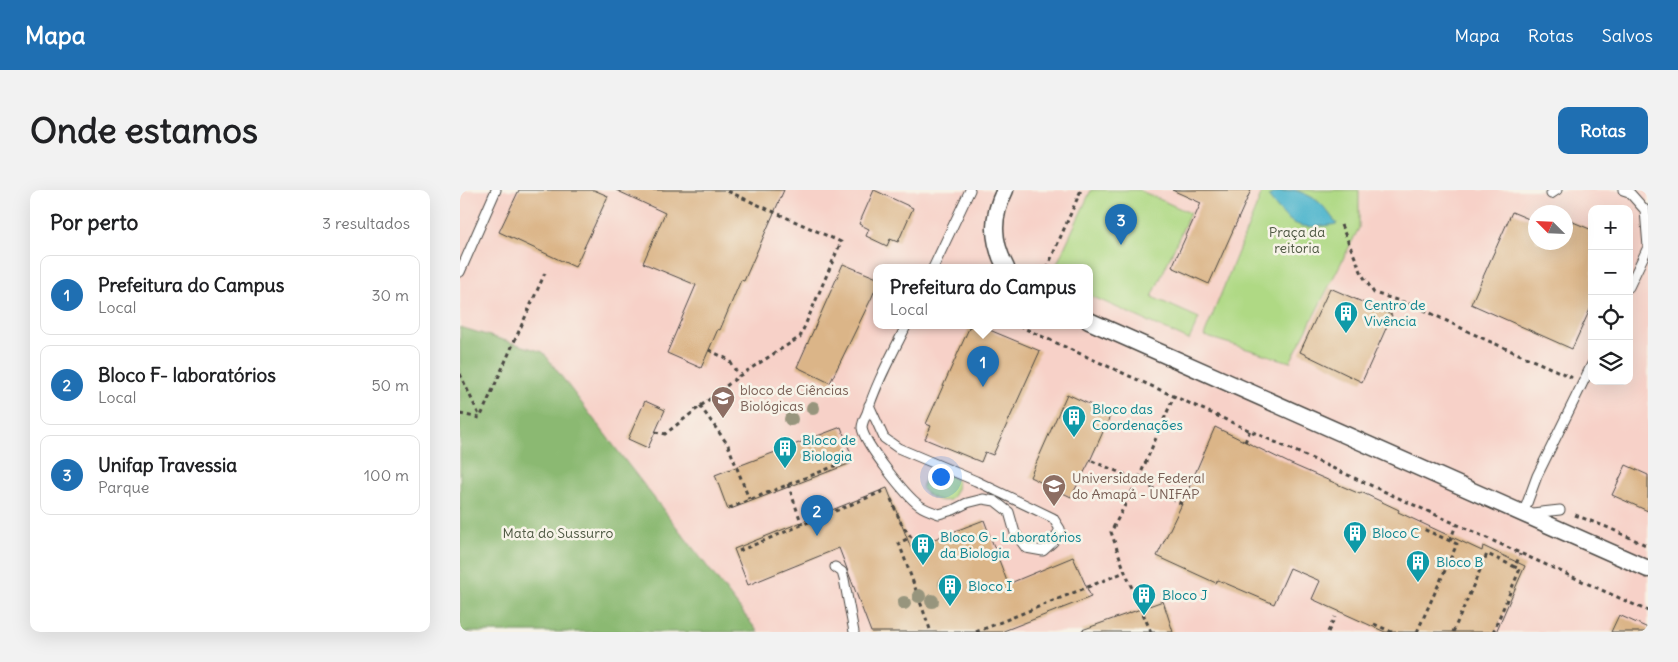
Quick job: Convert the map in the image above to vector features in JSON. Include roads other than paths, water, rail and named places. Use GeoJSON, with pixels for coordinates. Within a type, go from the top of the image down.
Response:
{"type":"FeatureCollection","features":[{"type":"Feature","properties":{"kind":"street"},"geometry":{"type":"LineString","coordinates":[[1004,264],[995,239],[996,218],[1005,190]]}},
{"type":"Feature","properties":{"kind":"street"},"geometry":{"type":"LineString","coordinates":[[1093,323],[1648,569]]}},
{"type":"Feature","properties":{"kind":"lane"},"geometry":{"type":"LineString","coordinates":[[460,272],[496,190]]}},
{"type":"Feature","properties":{"kind":"lane"},"geometry":{"type":"LineString","coordinates":[[935,264],[970,190]]}},
{"type":"Feature","properties":{"kind":"lane"},"geometry":{"type":"LineString","coordinates":[[1623,190],[1629,192],[1645,210],[1648,246],[1633,278]]}},
{"type":"Feature","properties":{"kind":"lane"},"geometry":{"type":"LineString","coordinates":[[869,405],[884,438],[898,448],[1053,518],[1060,529],[1053,542],[1043,551],[1026,548],[1015,533],[1008,512],[995,500],[983,499],[967,503],[940,514],[919,505],[898,486],[868,441],[862,428],[869,405],[874,391],[905,329]]}},
{"type":"Feature","properties":{"kind":"lane"},"geometry":{"type":"LineString","coordinates":[[1560,510],[1523,514],[1537,476],[1588,372]]}},
{"type":"Feature","properties":{"kind":"lane"},"geometry":{"type":"LineString","coordinates":[[835,567],[842,572],[844,578],[854,632]]}},
{"type":"Feature","properties":{"kind":"water"},"geometry":{"type":"Polygon","coordinates":[[[1294,190],[1319,202],[1337,224],[1313,227],[1290,221],[1268,196],[1278,192],[1294,190]]]}},
{"type":"Feature","properties":{"kind":"place","name":"Unifap Travessia"},"geometry":{"type":"Point","coordinates":[1121,245]}},
{"type":"Feature","properties":{"kind":"place","name":"Centro de Vivência"},"geometry":{"type":"Point","coordinates":[1346,334]}},
{"type":"Feature","properties":{"kind":"place","name":"Prefeitura do Campus"},"geometry":{"type":"Point","coordinates":[983,387]}},
{"type":"Feature","properties":{"kind":"place","name":"bloco de Ciências Biológicas"},"geometry":{"type":"Point","coordinates":[723,419]}},
{"type":"Feature","properties":{"kind":"place","name":"Bloco das Coordenações"},"geometry":{"type":"Point","coordinates":[1074,438]}},
{"type":"Feature","properties":{"kind":"place","name":"Bloco de Biologia"},"geometry":{"type":"Point","coordinates":[785,469]}},
{"type":"Feature","properties":{"kind":"place","name":"Universidade Federal do Amapá - UNIFAP"},"geometry":{"type":"Point","coordinates":[1054,507]}},
{"type":"Feature","properties":{"kind":"place","name":"Bloco F- laboratórios"},"geometry":{"type":"Point","coordinates":[817,536]}},
{"type":"Feature","properties":{"kind":"place","name":"Bloco C"},"geometry":{"type":"Point","coordinates":[1355,554]}},
{"type":"Feature","properties":{"kind":"place","name":"Bloco G - Laboratórios da Biologia"},"geometry":{"type":"Point","coordinates":[923,566]}},
{"type":"Feature","properties":{"kind":"place","name":"Bloco B"},"geometry":{"type":"Point","coordinates":[1418,583]}},
{"type":"Feature","properties":{"kind":"place","name":"Bloco I"},"geometry":{"type":"Point","coordinates":[950,607]}},
{"type":"Feature","properties":{"kind":"place","name":"Bloco J"},"geometry":{"type":"Point","coordinates":[1144,616]}},
{"type":"Feature","properties":{"kind":"park label","name":"Praça da reitoria"},"geometry":{"type":"Point","coordinates":[1297,240]}},
{"type":"Feature","properties":{"kind":"park label","name":"Mata do Sussurro"},"geometry":{"type":"Point","coordinates":[558,533]}}]}
